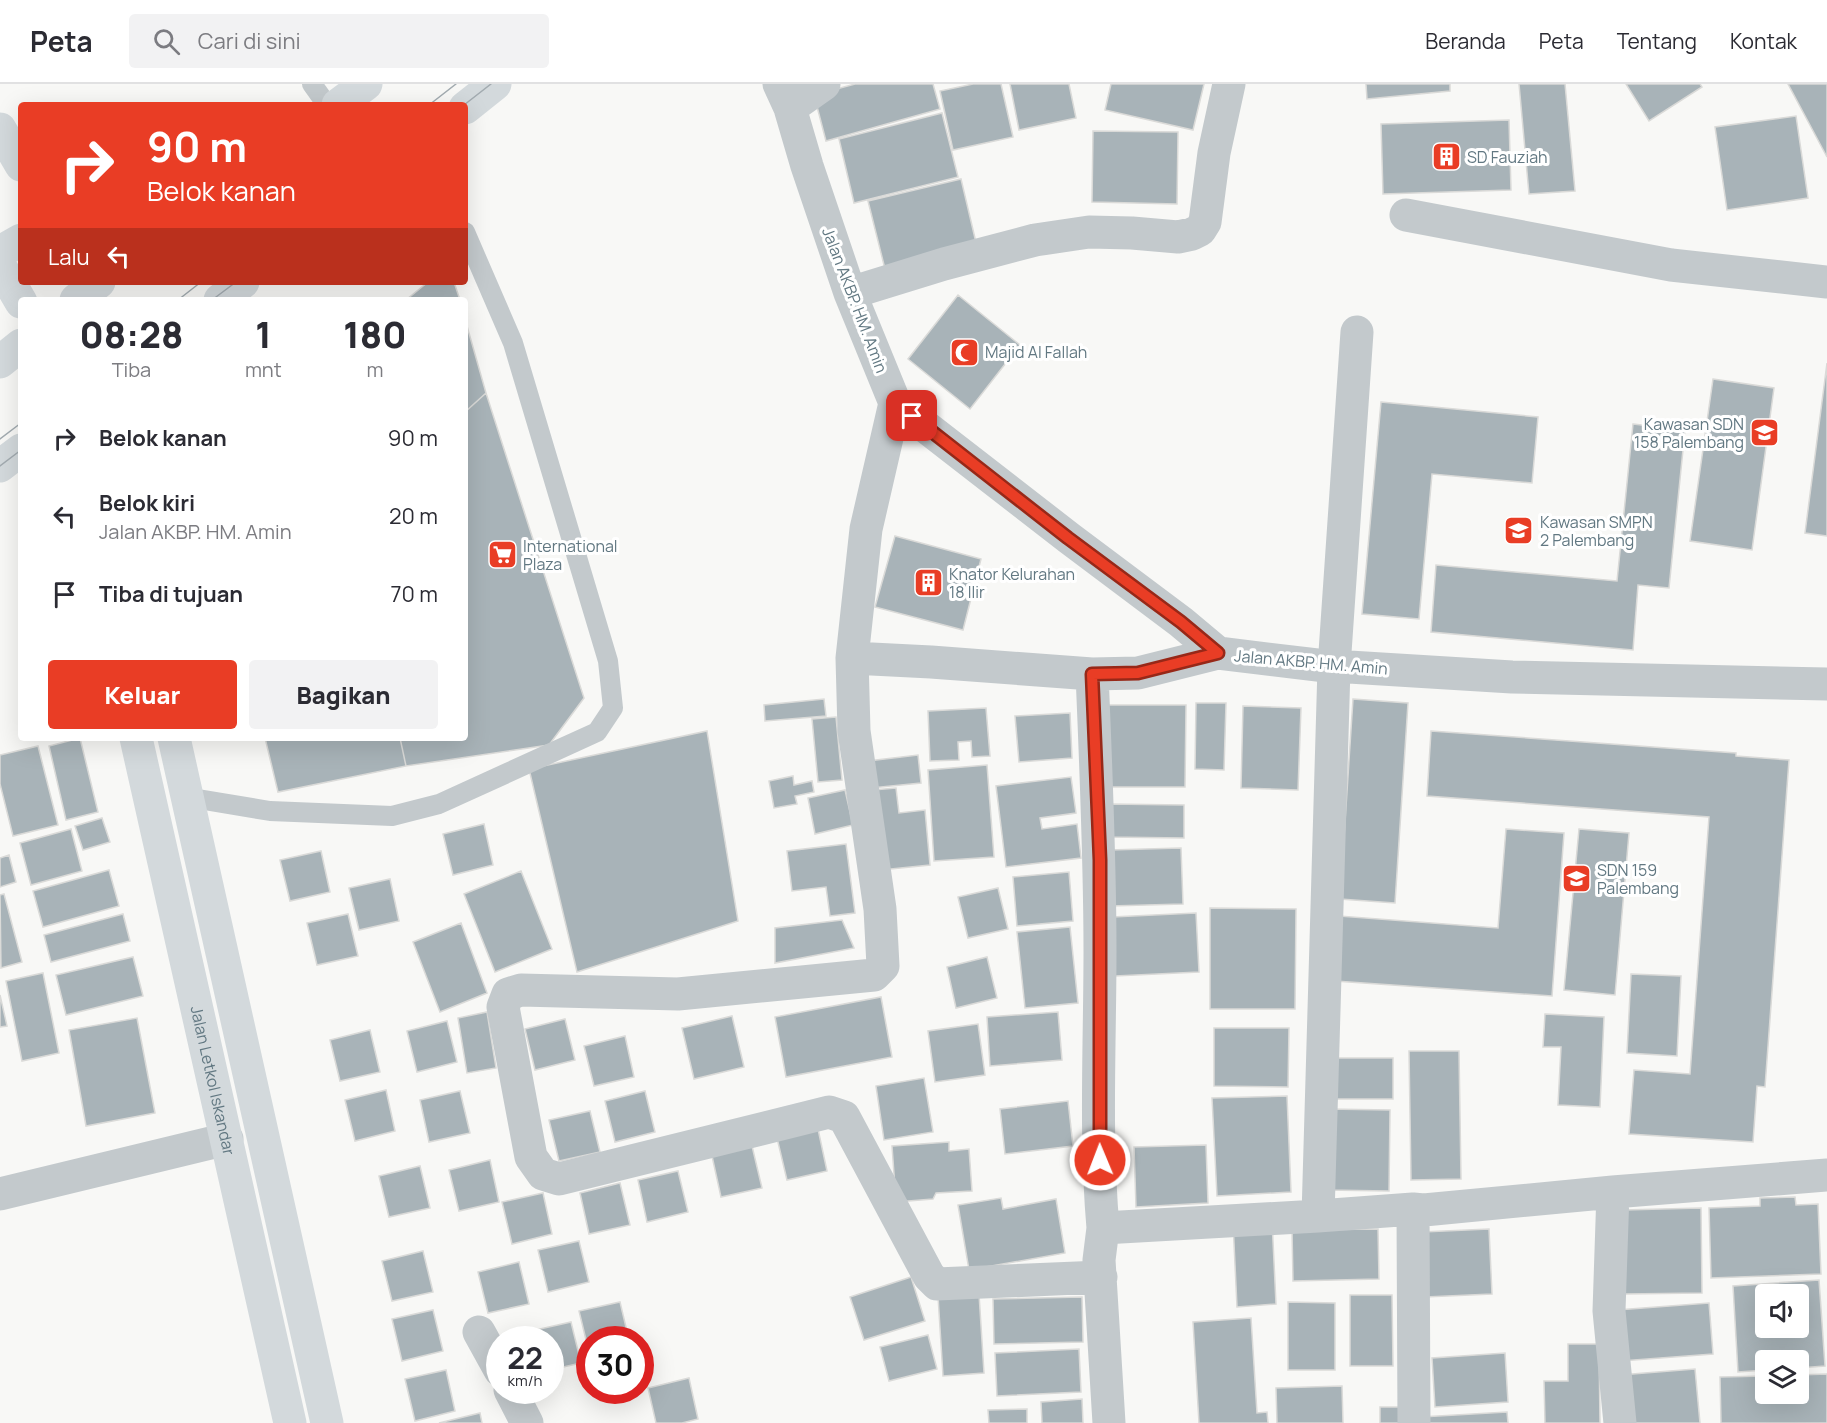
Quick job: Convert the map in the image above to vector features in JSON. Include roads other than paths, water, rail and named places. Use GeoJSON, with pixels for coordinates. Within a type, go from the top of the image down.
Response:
{"type":"FeatureCollection","features":[{"type":"Feature","properties":{"kind":"main road"},"geometry":{"type":"LineString","coordinates":[[342,102],[366,84]]}},
{"type":"Feature","properties":{"kind":"main road"},"geometry":{"type":"LineString","coordinates":[[468,106],[495,84]]}},
{"type":"Feature","properties":{"kind":"main road"},"geometry":{"type":"LineString","coordinates":[[0,129],[18,160]]}},
{"type":"Feature","properties":{"kind":"main road"},"geometry":{"type":"LineString","coordinates":[[0,252],[18,242]]}},
{"type":"Feature","properties":{"kind":"main road"},"geometry":{"type":"LineString","coordinates":[[0,266],[18,297]]}},
{"type":"Feature","properties":{"kind":"main road"},"geometry":{"type":"LineString","coordinates":[[224,297],[239,285]]}},
{"type":"Feature","properties":{"kind":"main road"},"geometry":{"type":"LineString","coordinates":[[0,362],[18,347]]}},
{"type":"Feature","properties":{"kind":"main road"},"geometry":{"type":"LineString","coordinates":[[0,466],[18,452]]}},
{"type":"Feature","properties":{"kind":"main road","name":"Jalan Letkol Iskandar"},"geometry":{"type":"LineString","coordinates":[[137,741],[290,1423]]}},
{"type":"Feature","properties":{"kind":"main road"},"geometry":{"type":"LineString","coordinates":[[175,741],[327,1423]]}},
{"type":"Feature","properties":{"kind":"street"},"geometry":{"type":"LineString","coordinates":[[785,96],[824,84]]}},
{"type":"Feature","properties":{"kind":"street"},"geometry":{"type":"LineString","coordinates":[[850,293],[944,264],[1035,240],[1089,232],[1178,237],[1200,230],[1205,222],[1214,153],[1229,84]]}},
{"type":"Feature","properties":{"kind":"street","name":"Jalan AKBP. HM. Amin"},"geometry":{"type":"LineString","coordinates":[[785,96],[850,293],[895,403],[1068,538],[1181,622],[1218,653],[1334,667],[1512,677],[1827,684]]}},
{"type":"Feature","properties":{"kind":"street"},"geometry":{"type":"LineString","coordinates":[[1406,215],[1671,265],[1827,282]]}},
{"type":"Feature","properties":{"kind":"street"},"geometry":{"type":"LineString","coordinates":[[1318,1216],[1334,667],[1357,332]]}},
{"type":"Feature","properties":{"kind":"street"},"geometry":{"type":"LineString","coordinates":[[895,403],[866,529],[852,658],[854,731],[880,909],[883,966],[874,975],[678,994],[521,990],[508,994],[503,1007],[531,1157],[543,1174],[559,1179],[829,1112],[844,1116],[929,1276],[937,1284],[1101,1277]]}},
{"type":"Feature","properties":{"kind":"street"},"geometry":{"type":"LineString","coordinates":[[852,658],[1092,674],[1138,673],[1218,653]]}},
{"type":"Feature","properties":{"kind":"street"},"geometry":{"type":"LineString","coordinates":[[1092,674],[1100,860],[1099,1140],[1103,1228],[1100,1260],[1108,1423]]}},
{"type":"Feature","properties":{"kind":"street"},"geometry":{"type":"LineString","coordinates":[[0,1194],[227,1139]]}},
{"type":"Feature","properties":{"kind":"street"},"geometry":{"type":"LineString","coordinates":[[1103,1228],[1424,1210],[1827,1175]]}},
{"type":"Feature","properties":{"kind":"street"},"geometry":{"type":"LineString","coordinates":[[1613,1192],[1609,1311],[1620,1423]]}},
{"type":"Feature","properties":{"kind":"street"},"geometry":{"type":"LineString","coordinates":[[1413,1209],[1414,1423]]}},
{"type":"Feature","properties":{"kind":"street"},"geometry":{"type":"LineString","coordinates":[[479,1332],[486,1345]]}},
{"type":"Feature","properties":{"kind":"street"},"geometry":{"type":"LineString","coordinates":[[518,1404],[528,1423]]}},
{"type":"Feature","properties":{"kind":"lane"},"geometry":{"type":"LineString","coordinates":[[312,84],[325,102]]}},
{"type":"Feature","properties":{"kind":"lane"},"geometry":{"type":"LineString","coordinates":[[186,797],[270,811],[392,816],[439,804],[597,732],[613,708],[608,661],[513,343],[468,239]]}},
{"type":"Feature","properties":{"kind":"tram line"},"geometry":{"type":"LineString","coordinates":[[433,102],[456,84]]}},
{"type":"Feature","properties":{"kind":"tram line"},"geometry":{"type":"LineString","coordinates":[[468,102],[491,84]]}},
{"type":"Feature","properties":{"kind":"tram line"},"geometry":{"type":"LineString","coordinates":[[182,297],[197,285]]}},
{"type":"Feature","properties":{"kind":"tram line"},"geometry":{"type":"LineString","coordinates":[[216,297],[232,285]]}},
{"type":"Feature","properties":{"kind":"tram line"},"geometry":{"type":"LineString","coordinates":[[0,439],[18,425]]}},
{"type":"Feature","properties":{"kind":"tram line"},"geometry":{"type":"LineString","coordinates":[[0,466],[18,452]]}},
{"type":"Feature","properties":{"kind":"place","name":"SD Fauziah"},"geometry":{"type":"Point","coordinates":[1446,157]}},
{"type":"Feature","properties":{"kind":"place","name":"Majid Al Fallah"},"geometry":{"type":"Point","coordinates":[964,352]}},
{"type":"Feature","properties":{"kind":"place","name":"Kawasan SDN 158 Palembang"},"geometry":{"type":"Point","coordinates":[1765,433]}},
{"type":"Feature","properties":{"kind":"place","name":"Kawasan SMPN 2 Palembang"},"geometry":{"type":"Point","coordinates":[1519,531]}},
{"type":"Feature","properties":{"kind":"place","name":"International Plaza"},"geometry":{"type":"Point","coordinates":[502,555]}},
{"type":"Feature","properties":{"kind":"place","name":"Knator Kelurahan 18 Ilir"},"geometry":{"type":"Point","coordinates":[928,583]}},
{"type":"Feature","properties":{"kind":"place","name":"SDN 159 Palembang"},"geometry":{"type":"Point","coordinates":[1576,879]}}]}
